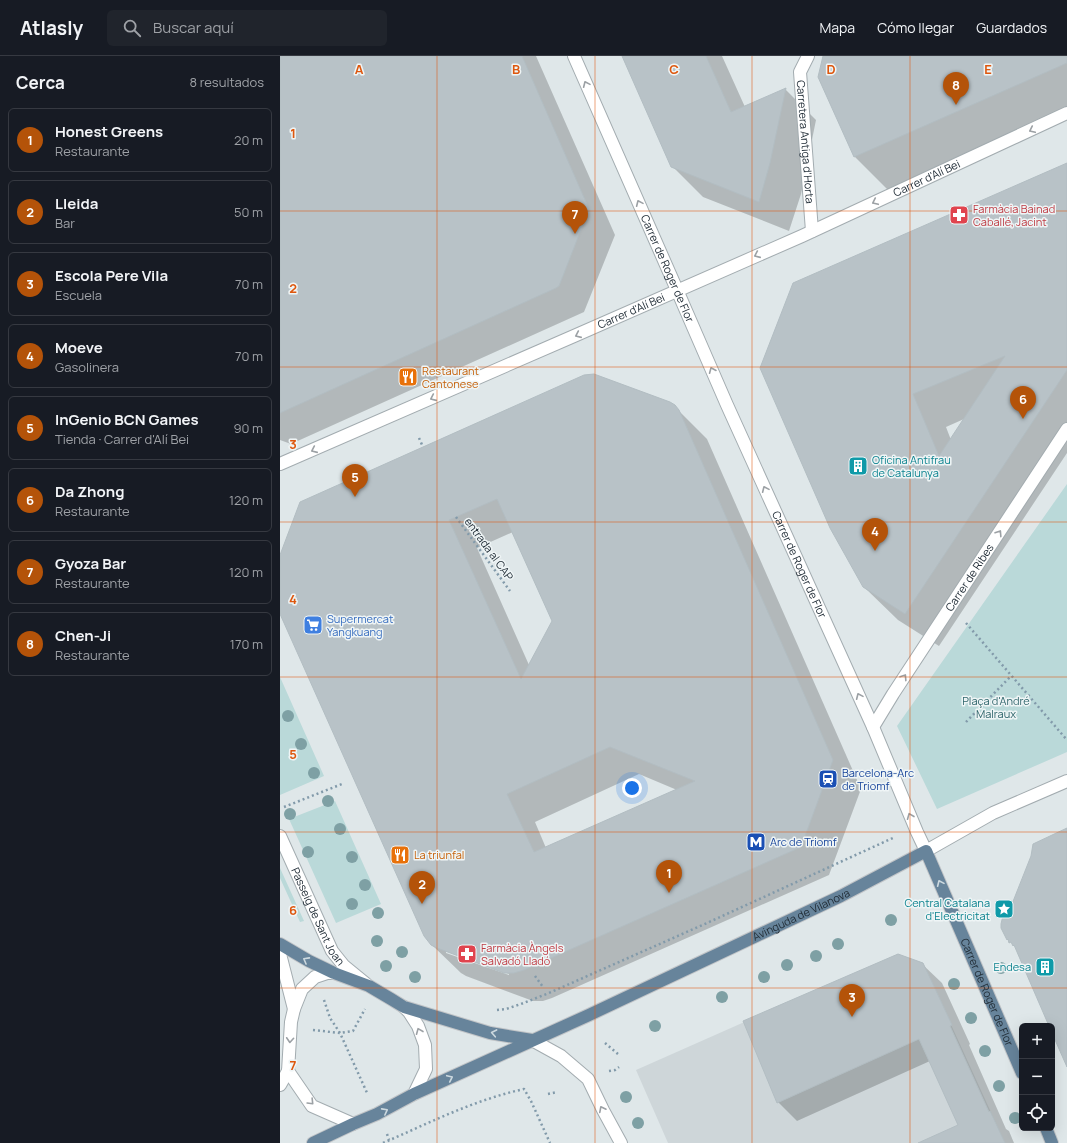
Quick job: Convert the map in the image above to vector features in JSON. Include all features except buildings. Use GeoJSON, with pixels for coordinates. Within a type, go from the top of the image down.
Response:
{"type":"FeatureCollection","features":[{"type":"Feature","properties":{"kind":"main road","name":"Avinguda de Vilanova"},"geometry":{"type":"LineString","coordinates":[[313,1143],[377,1114],[414,1094],[589,1015],[841,896],[926,852]]}},
{"type":"Feature","properties":{"kind":"main road","name":"Carrer de Roger de Flor"},"geometry":{"type":"LineString","coordinates":[[926,852],[1019,1066]]}},
{"type":"Feature","properties":{"kind":"main road","name":"Passeig de Sant Joan"},"geometry":{"type":"LineString","coordinates":[[280,944],[309,961],[334,973],[369,986],[404,1007],[490,1033],[532,1040]]}},
{"type":"Feature","properties":{"kind":"main road"},"geometry":{"type":"LineString","coordinates":[[1047,1131],[1052,1143]]}},
{"type":"Feature","properties":{"kind":"street","name":"Carrer de Roger de Flor"},"geometry":{"type":"LineString","coordinates":[[574,56],[724,399],[873,727],[916,832],[926,852]]}},
{"type":"Feature","properties":{"kind":"street","name":"Carretera Antiga d'Horta"},"geometry":{"type":"LineString","coordinates":[[808,56],[800,72],[812,231]]}},
{"type":"Feature","properties":{"kind":"street","name":"Carrer d'Alí Bei"},"geometry":{"type":"LineString","coordinates":[[280,464],[812,231],[1067,114]]}},
{"type":"Feature","properties":{"kind":"street","name":"Carrer de Ribes"},"geometry":{"type":"LineString","coordinates":[[873,727],[1067,429]]}},
{"type":"Feature","properties":{"kind":"street","name":"Avinguda de Vilanova"},"geometry":{"type":"LineString","coordinates":[[926,852],[993,813],[1067,780]]}},
{"type":"Feature","properties":{"kind":"street","name":"Passeig de Sant Joan"},"geometry":{"type":"LineString","coordinates":[[280,836],[332,951],[344,966],[369,986]]}},
{"type":"Feature","properties":{"kind":"street"},"geometry":{"type":"LineString","coordinates":[[280,954],[294,1009]]}},
{"type":"Feature","properties":{"kind":"street"},"geometry":{"type":"LineString","coordinates":[[280,1085],[288,1071],[291,1022],[302,988],[315,977],[327,973],[334,973]]}},
{"type":"Feature","properties":{"kind":"street"},"geometry":{"type":"LineString","coordinates":[[404,1007],[418,1026],[425,1045],[426,1068],[414,1094]]}},
{"type":"Feature","properties":{"kind":"street"},"geometry":{"type":"LineString","coordinates":[[532,1040],[561,1056],[588,1079],[621,1143]]}},
{"type":"Feature","properties":{"kind":"street"},"geometry":{"type":"LineString","coordinates":[[288,1071],[312,1106],[353,1124]]}},
{"type":"Feature","properties":{"kind":"path"},"geometry":{"type":"LineString","coordinates":[[419,438],[423,447]]}},
{"type":"Feature","properties":{"kind":"path","name":"entrada al CAP"},"geometry":{"type":"LineString","coordinates":[[456,517],[510,591]]}},
{"type":"Feature","properties":{"kind":"path"},"geometry":{"type":"LineString","coordinates":[[965,622],[1067,740]]}},
{"type":"Feature","properties":{"kind":"path"},"geometry":{"type":"LineString","coordinates":[[966,722],[1011,676]]}},
{"type":"Feature","properties":{"kind":"path"},"geometry":{"type":"LineString","coordinates":[[284,807],[342,784]]}},
{"type":"Feature","properties":{"kind":"path"},"geometry":{"type":"LineString","coordinates":[[495,1010],[506,1009],[535,998],[707,923],[858,853]]}},
{"type":"Feature","properties":{"kind":"path"},"geometry":{"type":"LineString","coordinates":[[535,976],[543,987]]}},
{"type":"Feature","properties":{"kind":"path"},"geometry":{"type":"LineString","coordinates":[[314,1030],[340,1033],[353,1031],[367,1005]]}},
{"type":"Feature","properties":{"kind":"path"},"geometry":{"type":"LineString","coordinates":[[326,1006],[330,1018],[340,1033],[368,1096]]}},
{"type":"Feature","properties":{"kind":"path"},"geometry":{"type":"LineString","coordinates":[[605,1043],[618,1054]]}},
{"type":"Feature","properties":{"kind":"path"},"geometry":{"type":"LineString","coordinates":[[609,1071],[615,1070],[619,1067]]}},
{"type":"Feature","properties":{"kind":"path"},"geometry":{"type":"LineString","coordinates":[[383,1143],[465,1106],[498,1095],[524,1089],[550,1143]]}},
{"type":"Feature","properties":{"kind":"path"},"geometry":{"type":"LineString","coordinates":[[548,1094],[557,1092]]}},
{"type":"Feature","properties":{"kind":"shaded area"},"geometry":{"type":"Polygon","coordinates":[[[898,954],[923,963],[1005,1143],[668,1143],[636,1070],[898,954]]]}},
{"type":"Feature","properties":{"kind":"green space","name":"Plaça d'André Malraux"},"geometry":{"type":"Polygon","coordinates":[[[1067,484],[1067,752],[937,809],[897,726],[1067,484]]]}},
{"type":"Feature","properties":{"kind":"green space"},"geometry":{"type":"Polygon","coordinates":[[[280,677],[324,776],[280,795],[280,677]]]}},
{"type":"Feature","properties":{"kind":"green space"},"geometry":{"type":"Polygon","coordinates":[[[335,801],[381,904],[336,923],[289,819],[335,801]]]}},
{"type":"Feature","properties":{"kind":"green space"},"geometry":{"type":"Polygon","coordinates":[[[280,868],[304,921],[300,922],[280,878],[280,868]]]}},
{"type":"Feature","properties":{"kind":"place","name":"Chen-Ji"},"geometry":{"type":"Point","coordinates":[956,105]}},
{"type":"Feature","properties":{"kind":"place","name":"Farmàcia Bainad Caballé, Jacint"},"geometry":{"type":"Point","coordinates":[959,215]}},
{"type":"Feature","properties":{"kind":"place","name":"Gyoza Bar"},"geometry":{"type":"Point","coordinates":[575,234]}},
{"type":"Feature","properties":{"kind":"place","name":"Restaurant Cantonese"},"geometry":{"type":"Point","coordinates":[408,377]}},
{"type":"Feature","properties":{"kind":"place","name":"Da Zhong"},"geometry":{"type":"Point","coordinates":[1023,419]}},
{"type":"Feature","properties":{"kind":"place","name":"Oficina Antifrau de Catalunya"},"geometry":{"type":"Point","coordinates":[858,466]}},
{"type":"Feature","properties":{"kind":"place","name":"InGenio BCN Games"},"geometry":{"type":"Point","coordinates":[355,497]}},
{"type":"Feature","properties":{"kind":"place","name":"Moeve"},"geometry":{"type":"Point","coordinates":[875,551]}},
{"type":"Feature","properties":{"kind":"place","name":"Supermercat Yangkuang"},"geometry":{"type":"Point","coordinates":[313,625]}},
{"type":"Feature","properties":{"kind":"place","name":"Barcelona-Arc de Triomf"},"geometry":{"type":"Point","coordinates":[828,779]}},
{"type":"Feature","properties":{"kind":"place","name":"Arc de Triomf"},"geometry":{"type":"Point","coordinates":[756,842]}},
{"type":"Feature","properties":{"kind":"place","name":"La triunfal"},"geometry":{"type":"Point","coordinates":[400,855]}},
{"type":"Feature","properties":{"kind":"place","name":"Honest Greens"},"geometry":{"type":"Point","coordinates":[669,893]}},
{"type":"Feature","properties":{"kind":"place","name":"Lleida"},"geometry":{"type":"Point","coordinates":[422,904]}},
{"type":"Feature","properties":{"kind":"place","name":"Central Catalana d'Electricitat"},"geometry":{"type":"Point","coordinates":[1004,909]}},
{"type":"Feature","properties":{"kind":"place","name":"Farmàcia Àngels Salvadó Lladó"},"geometry":{"type":"Point","coordinates":[467,954]}},
{"type":"Feature","properties":{"kind":"place","name":"Endesa"},"geometry":{"type":"Point","coordinates":[1045,967]}},
{"type":"Feature","properties":{"kind":"place","name":"Escola Pere Vila"},"geometry":{"type":"Point","coordinates":[852,1017]}}]}
